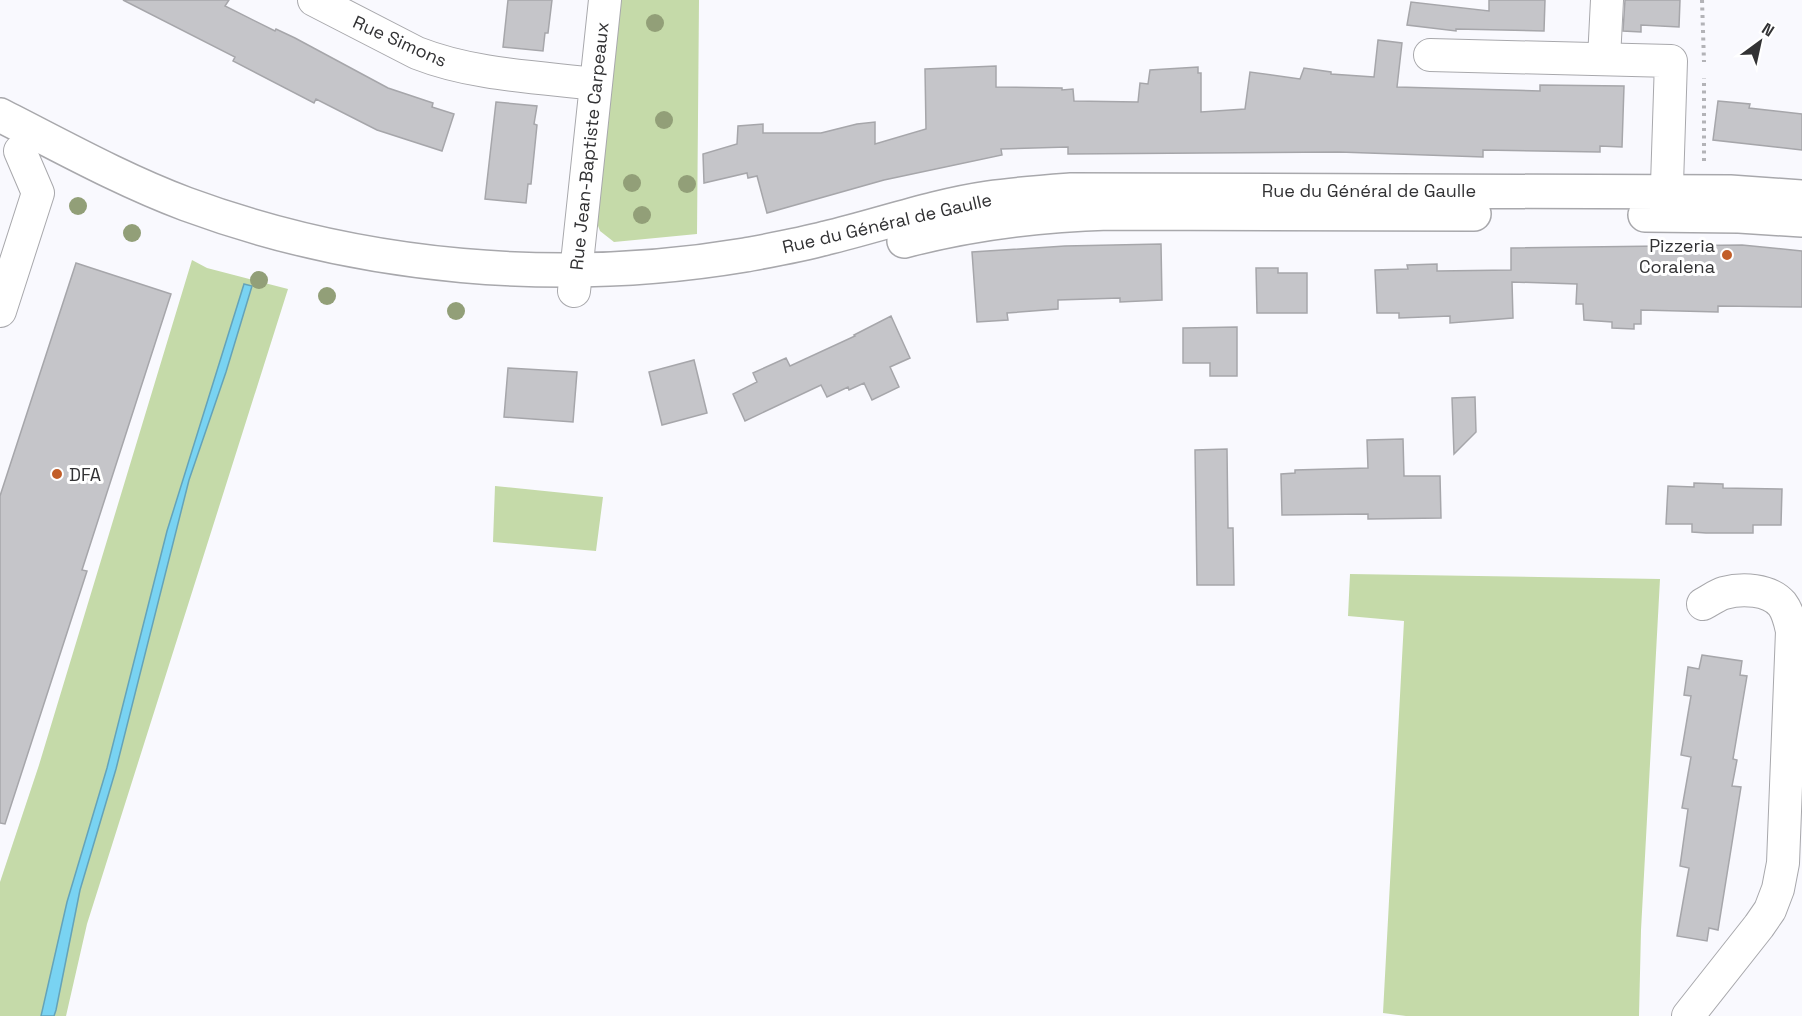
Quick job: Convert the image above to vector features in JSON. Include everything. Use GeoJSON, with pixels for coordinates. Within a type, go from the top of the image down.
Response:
{"type":"FeatureCollection","features":[{"type":"Feature","properties":{"kind":"main road","name":"Rue du Général de Gaulle"},"geometry":{"type":"LineString","coordinates":[[0,115],[141,185],[231,219],[279,233],[328,245],[408,259],[503,268],[575,281]]}},
{"type":"Feature","properties":{"kind":"main road","name":"Rue du Général de Gaulle"},"geometry":{"type":"LineString","coordinates":[[10,146],[176,222],[224,239],[305,262],[413,282],[527,291],[677,264],[746,255],[826,238],[963,203],[1041,192],[1134,189],[1666,203],[1739,216],[1802,220]]}},
{"type":"Feature","properties":{"kind":"main road","name":"Rue du Général de Gaulle"},"geometry":{"type":"LineString","coordinates":[[1666,203],[1704,192],[1759,193],[1802,197]]}},
{"type":"Feature","properties":{"kind":"street","name":"Rue Simons"},"geometry":{"type":"LineString","coordinates":[[314,0],[417,53],[449,64],[471,69],[596,84]]}},
{"type":"Feature","properties":{"kind":"street","name":"Rue Jean-Baptiste Carpeaux"},"geometry":{"type":"LineString","coordinates":[[575,281],[605,0]]}},
{"type":"Feature","properties":{"kind":"street"},"geometry":{"type":"LineString","coordinates":[[1604,59],[1607,0]]}},
{"type":"Feature","properties":{"kind":"street"},"geometry":{"type":"LineString","coordinates":[[1430,55],[1671,61],[1666,203]]}},
{"type":"Feature","properties":{"kind":"street"},"geometry":{"type":"LineString","coordinates":[[0,311],[9,252],[38,193],[10,146]]}},
{"type":"Feature","properties":{"kind":"street"},"geometry":{"type":"LineString","coordinates":[[1688,1016],[1759,926],[1770,910],[1778,889],[1783,863],[1792,631],[1783,606],[1775,597],[1762,592],[1742,590],[1722,594],[1703,604]]}},
{"type":"Feature","properties":{"kind":"path"},"geometry":{"type":"LineString","coordinates":[[1702,0],[1704,62]]}},
{"type":"Feature","properties":{"kind":"path"},"geometry":{"type":"LineString","coordinates":[[1704,74],[1704,192]]}},
{"type":"Feature","properties":{"kind":"green space"},"geometry":{"type":"Polygon","coordinates":[[[619,0],[699,0],[697,234],[614,242],[600,231],[595,218],[619,0]]]}},
{"type":"Feature","properties":{"kind":"green space"},"geometry":{"type":"Polygon","coordinates":[[[192,260],[207,268],[288,289],[87,924],[66,1016],[0,1016],[0,882],[39,765],[192,260]]]}},
{"type":"Feature","properties":{"kind":"green space"},"geometry":{"type":"Polygon","coordinates":[[[495,486],[603,497],[596,551],[493,542],[495,486]]]}},
{"type":"Feature","properties":{"kind":"green space"},"geometry":{"type":"Polygon","coordinates":[[[1350,574],[1660,579],[1641,930],[1639,1016],[1406,1016],[1383,1013],[1404,621],[1348,616],[1350,574]]]}},
{"type":"Feature","properties":{"kind":"water"},"geometry":{"type":"Polygon","coordinates":[[[244,284],[252,286],[226,372],[189,480],[116,769],[80,890],[56,1010],[54,1016],[41,1016],[67,902],[107,768],[167,531],[244,284]]]}},
{"type":"Feature","properties":{"kind":"building"},"geometry":{"type":"Polygon","coordinates":[[[123,0],[229,0],[225,6],[275,31],[276,29],[295,38],[388,88],[433,103],[432,107],[454,114],[442,151],[377,130],[316,99],[314,103],[233,61],[235,57],[123,0]]]}},
{"type":"Feature","properties":{"kind":"building"},"geometry":{"type":"Polygon","coordinates":[[[508,0],[552,0],[543,51],[503,47],[508,0]]]}},
{"type":"Feature","properties":{"kind":"building"},"geometry":{"type":"Polygon","coordinates":[[[1489,0],[1545,0],[1544,31],[1456,29],[1456,31],[1407,25],[1411,2],[1489,11],[1489,0]]]}},
{"type":"Feature","properties":{"kind":"building"},"geometry":{"type":"Polygon","coordinates":[[[1625,0],[1680,0],[1679,27],[1641,25],[1641,32],[1623,31],[1625,0]]]}},
{"type":"Feature","properties":{"kind":"building"},"geometry":{"type":"Polygon","coordinates":[[[1378,40],[1402,43],[1397,87],[1540,91],[1540,85],[1624,86],[1622,147],[1600,146],[1600,152],[1483,150],[1483,157],[1339,152],[1068,154],[1068,147],[1001,149],[1002,155],[884,180],[767,213],[757,176],[748,178],[747,173],[704,183],[703,154],[737,144],[738,126],[763,124],[763,133],[821,133],[875,122],[875,144],[926,129],[925,69],[996,66],[996,87],[1073,89],[1074,101],[1138,102],[1140,83],[1148,84],[1150,70],[1198,67],[1198,73],[1201,73],[1201,112],[1245,109],[1250,72],[1300,79],[1304,68],[1331,72],[1331,74],[1374,77],[1378,40]]]}},
{"type":"Feature","properties":{"kind":"building"},"geometry":{"type":"Polygon","coordinates":[[[1718,101],[1750,104],[1749,108],[1802,114],[1802,150],[1713,140],[1718,101]]]}},
{"type":"Feature","properties":{"kind":"building"},"geometry":{"type":"Polygon","coordinates":[[[496,102],[537,106],[531,184],[528,184],[526,203],[485,199],[496,102]]]}},
{"type":"Feature","properties":{"kind":"building"},"geometry":{"type":"Polygon","coordinates":[[[1161,244],[1162,300],[1120,302],[1120,298],[1058,300],[1058,309],[1007,313],[1008,320],[977,322],[972,252],[1065,246],[1161,244]]]}},
{"type":"Feature","properties":{"kind":"building"},"geometry":{"type":"Polygon","coordinates":[[[1742,245],[1802,251],[1802,307],[1718,306],[1718,312],[1641,310],[1641,324],[1634,324],[1634,329],[1612,328],[1612,322],[1584,320],[1583,304],[1576,304],[1577,284],[1512,282],[1513,318],[1450,323],[1450,316],[1399,318],[1399,313],[1377,313],[1375,270],[1408,269],[1407,265],[1437,264],[1437,271],[1511,270],[1511,248],[1742,245]]]}},
{"type":"Feature","properties":{"kind":"building"},"geometry":{"type":"Polygon","coordinates":[[[76,263],[171,294],[82,570],[87,571],[5,824],[0,823],[0,496],[76,263]]]}},
{"type":"Feature","properties":{"kind":"building"},"geometry":{"type":"Polygon","coordinates":[[[1256,268],[1278,268],[1278,273],[1307,273],[1307,313],[1257,313],[1256,268]]]}},
{"type":"Feature","properties":{"kind":"building"},"geometry":{"type":"Polygon","coordinates":[[[891,316],[910,358],[890,367],[899,387],[872,400],[864,383],[849,390],[848,387],[827,397],[821,385],[745,421],[733,394],[757,382],[753,373],[786,358],[790,366],[855,336],[891,316]]]}},
{"type":"Feature","properties":{"kind":"building"},"geometry":{"type":"Polygon","coordinates":[[[1237,327],[1237,376],[1210,376],[1210,363],[1183,363],[1183,328],[1237,327]]]}},
{"type":"Feature","properties":{"kind":"building"},"geometry":{"type":"Polygon","coordinates":[[[694,360],[707,413],[662,425],[649,372],[694,360]]]}},
{"type":"Feature","properties":{"kind":"building"},"geometry":{"type":"Polygon","coordinates":[[[508,368],[577,372],[573,422],[504,417],[508,368]]]}},
{"type":"Feature","properties":{"kind":"building"},"geometry":{"type":"Polygon","coordinates":[[[1475,397],[1476,432],[1454,454],[1452,398],[1475,397]]]}},
{"type":"Feature","properties":{"kind":"building"},"geometry":{"type":"Polygon","coordinates":[[[1403,439],[1404,476],[1440,476],[1441,518],[1368,519],[1368,514],[1282,515],[1281,474],[1295,473],[1295,470],[1368,468],[1367,440],[1403,439]]]}},
{"type":"Feature","properties":{"kind":"building"},"geometry":{"type":"Polygon","coordinates":[[[1227,449],[1228,528],[1233,528],[1234,585],[1197,585],[1195,450],[1227,449]]]}},
{"type":"Feature","properties":{"kind":"building"},"geometry":{"type":"Polygon","coordinates":[[[1694,483],[1723,484],[1723,488],[1782,489],[1781,525],[1753,525],[1753,533],[1706,533],[1692,532],[1692,524],[1666,524],[1668,486],[1694,487],[1694,483]]]}},
{"type":"Feature","properties":{"kind":"building"},"geometry":{"type":"Polygon","coordinates":[[[1702,655],[1742,661],[1740,675],[1747,676],[1733,759],[1737,760],[1732,786],[1741,787],[1718,930],[1709,928],[1707,941],[1677,936],[1689,868],[1680,866],[1688,809],[1682,808],[1691,757],[1681,755],[1691,696],[1684,695],[1688,667],[1699,669],[1702,655]]]}},
{"type":"Feature","properties":{"kind":"place","name":"Pizzeria Coralena"},"geometry":{"type":"Point","coordinates":[1727,255]}},
{"type":"Feature","properties":{"kind":"place","name":"DFA"},"geometry":{"type":"Point","coordinates":[57,474]}}]}
